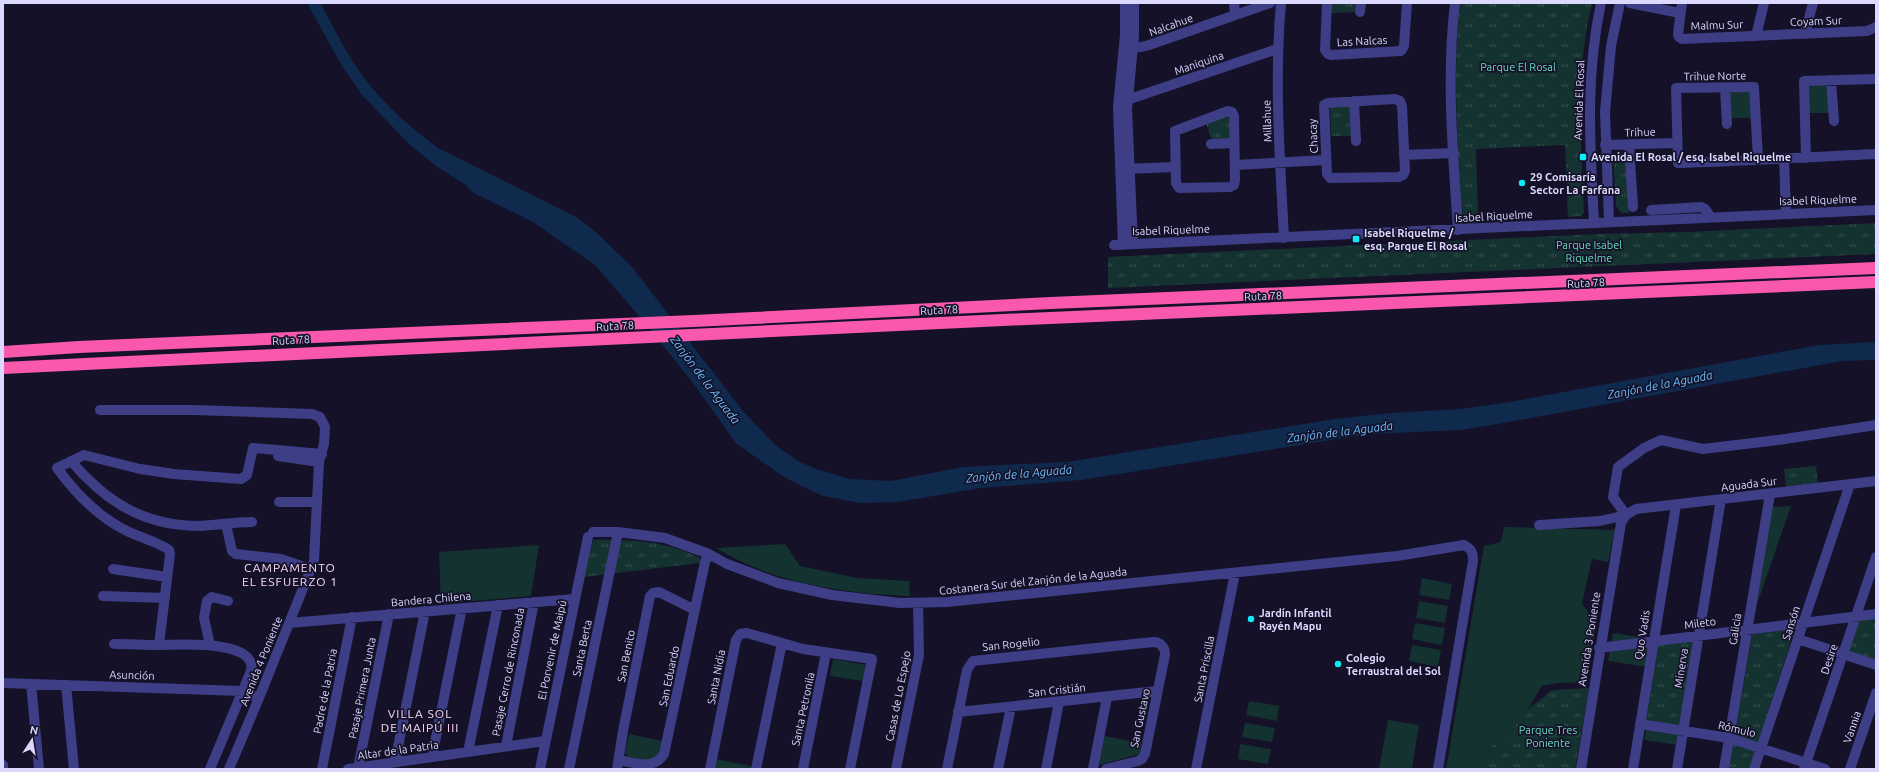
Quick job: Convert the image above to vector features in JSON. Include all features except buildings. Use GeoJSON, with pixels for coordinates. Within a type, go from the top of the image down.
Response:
{"type":"FeatureCollection","features":[{"type":"Feature","properties":{"kind":"highway","name":"Ruta 78"},"geometry":{"type":"LineString","coordinates":[[3,352],[102,346],[635,324],[1083,302],[1876,268]]}},
{"type":"Feature","properties":{"kind":"highway","name":"Ruta 78"},"geometry":{"type":"LineString","coordinates":[[3,368],[643,337],[1876,282]]}},
{"type":"Feature","properties":{"kind":"street"},"geometry":{"type":"LineString","coordinates":[[1125,3],[1128,47],[1125,169]]}},
{"type":"Feature","properties":{"kind":"street"},"geometry":{"type":"LineString","coordinates":[[1134,3],[1128,47],[1118,98],[1134,244]]}},
{"type":"Feature","properties":{"kind":"street"},"geometry":{"type":"LineString","coordinates":[[1234,3],[1235,15]]}},
{"type":"Feature","properties":{"kind":"street","name":"Nalcahue"},"geometry":{"type":"LineString","coordinates":[[1128,47],[1149,45],[1270,3]]}},
{"type":"Feature","properties":{"kind":"street","name":"Millahue"},"geometry":{"type":"LineString","coordinates":[[1281,3],[1277,49],[1284,238]]}},
{"type":"Feature","properties":{"kind":"street","name":"Las Nalcas"},"geometry":{"type":"LineString","coordinates":[[1327,3],[1324,50],[1331,55],[1401,51],[1404,46],[1407,3]]}},
{"type":"Feature","properties":{"kind":"street"},"geometry":{"type":"LineString","coordinates":[[1455,3],[1450,61],[1458,230]]}},
{"type":"Feature","properties":{"kind":"street","name":"Avenida El Rosal"},"geometry":{"type":"LineString","coordinates":[[1594,222],[1589,121],[1590,83],[1594,44],[1601,3]]}},
{"type":"Feature","properties":{"kind":"street"},"geometry":{"type":"LineString","coordinates":[[1609,221],[1605,145],[1606,96],[1611,46],[1620,3]]}},
{"type":"Feature","properties":{"kind":"street"},"geometry":{"type":"LineString","coordinates":[[1630,3],[1681,8]]}},
{"type":"Feature","properties":{"kind":"street"},"geometry":{"type":"LineString","coordinates":[[1756,36],[1764,3]]}},
{"type":"Feature","properties":{"kind":"street"},"geometry":{"type":"LineString","coordinates":[[1805,33],[1813,3]]}},
{"type":"Feature","properties":{"kind":"street","name":"Malmu Sur"},"geometry":{"type":"LineString","coordinates":[[1681,8],[1678,34],[1679,37],[1756,36]]}},
{"type":"Feature","properties":{"kind":"street","name":"Coyam Sur"},"geometry":{"type":"LineString","coordinates":[[1756,36],[1867,31],[1876,27]]}},
{"type":"Feature","properties":{"kind":"street"},"geometry":{"type":"LineString","coordinates":[[1594,44],[1603,48],[1611,46]]}},
{"type":"Feature","properties":{"kind":"street","name":"Maniquina"},"geometry":{"type":"LineString","coordinates":[[1127,100],[1277,49]]}},
{"type":"Feature","properties":{"kind":"street"},"geometry":{"type":"LineString","coordinates":[[1806,158],[1804,81],[1876,79]]}},
{"type":"Feature","properties":{"kind":"street"},"geometry":{"type":"LineString","coordinates":[[1831,80],[1834,121]]}},
{"type":"Feature","properties":{"kind":"street","name":"Trihue Norte"},"geometry":{"type":"LineString","coordinates":[[1677,143],[1676,88],[1754,87],[1758,160]]}},
{"type":"Feature","properties":{"kind":"street"},"geometry":{"type":"LineString","coordinates":[[1725,88],[1727,124]]}},
{"type":"Feature","properties":{"kind":"street","name":"Chacay"},"geometry":{"type":"LineString","coordinates":[[1395,99],[1400,101],[1402,106],[1404,155],[1405,172],[1399,177],[1331,179],[1327,174],[1324,105],[1328,102],[1395,99]]}},
{"type":"Feature","properties":{"kind":"street"},"geometry":{"type":"LineString","coordinates":[[1354,101],[1356,141]]}},
{"type":"Feature","properties":{"kind":"street"},"geometry":{"type":"LineString","coordinates":[[1231,111],[1234,116],[1235,165],[1235,182],[1231,186],[1182,189],[1176,185],[1174,133],[1178,129],[1231,111]]}},
{"type":"Feature","properties":{"kind":"street"},"geometry":{"type":"LineString","coordinates":[[1210,144],[1234,143]]}},
{"type":"Feature","properties":{"kind":"street"},"geometry":{"type":"LineString","coordinates":[[1677,143],[1678,163],[1876,154]]}},
{"type":"Feature","properties":{"kind":"street","name":"Trihue"},"geometry":{"type":"LineString","coordinates":[[1605,145],[1677,143]]}},
{"type":"Feature","properties":{"kind":"street"},"geometry":{"type":"LineString","coordinates":[[1629,145],[1633,207]]}},
{"type":"Feature","properties":{"kind":"street"},"geometry":{"type":"LineString","coordinates":[[1404,155],[1454,153]]}},
{"type":"Feature","properties":{"kind":"street"},"geometry":{"type":"LineString","coordinates":[[1784,159],[1786,214]]}},
{"type":"Feature","properties":{"kind":"street"},"geometry":{"type":"LineString","coordinates":[[1235,165],[1326,160]]}},
{"type":"Feature","properties":{"kind":"street"},"geometry":{"type":"LineString","coordinates":[[1125,169],[1175,166]]}},
{"type":"Feature","properties":{"kind":"street","name":"Isabel Riquelme"},"geometry":{"type":"LineString","coordinates":[[1125,169],[1118,245],[1458,230],[1609,221],[1876,210]]}},
{"type":"Feature","properties":{"kind":"street"},"geometry":{"type":"LineString","coordinates":[[1651,210],[1701,207],[1705,209],[1711,217]]}},
{"type":"Feature","properties":{"kind":"street","name":"Avenida 4 Poniente"},"geometry":{"type":"LineString","coordinates":[[100,410],[194,410],[312,414],[320,417],[325,426],[312,565],[229,769]]}},
{"type":"Feature","properties":{"kind":"street"},"geometry":{"type":"LineString","coordinates":[[1626,515],[1613,497],[1618,467],[1644,448],[1661,440],[1703,449],[1778,440],[1876,425]]}},
{"type":"Feature","properties":{"kind":"street"},"geometry":{"type":"LineString","coordinates":[[159,645],[169,550],[125,531],[86,503],[72,488],[57,468],[84,455],[140,469],[241,479],[246,476],[251,461],[260,455],[321,458]]}},
{"type":"Feature","properties":{"kind":"street"},"geometry":{"type":"LineString","coordinates":[[71,461],[110,499],[144,517],[166,523],[186,525],[252,522]]}},
{"type":"Feature","properties":{"kind":"street","name":"Aguada Sur"},"geometry":{"type":"LineString","coordinates":[[1539,525],[1600,521],[1626,515],[1636,509],[1876,481]]}},
{"type":"Feature","properties":{"kind":"street","name":"Sansón"},"geometry":{"type":"LineString","coordinates":[[1754,769],[1850,484]]}},
{"type":"Feature","properties":{"kind":"street","name":"Galicia"},"geometry":{"type":"LineString","coordinates":[[1724,769],[1770,494]]}},
{"type":"Feature","properties":{"kind":"street","name":"Minerva"},"geometry":{"type":"LineString","coordinates":[[1677,769],[1721,499]]}},
{"type":"Feature","properties":{"kind":"street"},"geometry":{"type":"LineString","coordinates":[[279,502],[317,502]]}},
{"type":"Feature","properties":{"kind":"street","name":"Quo Vadis"},"geometry":{"type":"LineString","coordinates":[[1632,769],[1676,505]]}},
{"type":"Feature","properties":{"kind":"street","name":"Avenida 3 Poniente"},"geometry":{"type":"LineString","coordinates":[[1581,769],[1599,648],[1621,522],[1626,515]]}},
{"type":"Feature","properties":{"kind":"street"},"geometry":{"type":"LineString","coordinates":[[226,524],[232,551],[236,554],[281,559],[312,565]]}},
{"type":"Feature","properties":{"kind":"street","name":"Costanera Sur del Zanjón de la Aguada"},"geometry":{"type":"LineString","coordinates":[[590,534],[618,532],[665,538],[709,554],[727,564],[778,583],[813,592],[854,599],[918,603],[947,602],[1397,556],[1458,545],[1470,548],[1473,554],[1473,561],[1438,769]]}},
{"type":"Feature","properties":{"kind":"street","name":"Santa Berta"},"geometry":{"type":"LineString","coordinates":[[569,769],[618,532]]}},
{"type":"Feature","properties":{"kind":"street","name":"El Porvenir de Maipú"},"geometry":{"type":"LineString","coordinates":[[540,769],[574,599],[590,534]]}},
{"type":"Feature","properties":{"kind":"street","name":"San Eduardo"},"geometry":{"type":"LineString","coordinates":[[618,764],[648,765],[657,762],[664,754],[705,562],[709,554]]}},
{"type":"Feature","properties":{"kind":"street","name":"Desire"},"geometry":{"type":"LineString","coordinates":[[1805,766],[1876,557]]}},
{"type":"Feature","properties":{"kind":"street"},"geometry":{"type":"LineString","coordinates":[[113,569],[167,577]]}},
{"type":"Feature","properties":{"kind":"street","name":"Santa Priscilla"},"geometry":{"type":"LineString","coordinates":[[1196,769],[1235,573]]}},
{"type":"Feature","properties":{"kind":"street","name":"San Benito"},"geometry":{"type":"LineString","coordinates":[[618,764],[624,723],[650,596],[653,593],[659,592],[695,610]]}},
{"type":"Feature","properties":{"kind":"street"},"geometry":{"type":"LineString","coordinates":[[103,596],[165,598]]}},
{"type":"Feature","properties":{"kind":"street"},"geometry":{"type":"LineString","coordinates":[[114,644],[210,645],[204,618],[207,601],[212,597],[228,601]]}},
{"type":"Feature","properties":{"kind":"street","name":"Bandera Chilena"},"geometry":{"type":"LineString","coordinates":[[289,622],[574,599]]}},
{"type":"Feature","properties":{"kind":"street","name":"Pasaje Cerro de Rinconada"},"geometry":{"type":"LineString","coordinates":[[506,746],[534,602]]}},
{"type":"Feature","properties":{"kind":"street","name":"Casas de Lo Espejo"},"geometry":{"type":"LineString","coordinates":[[896,769],[920,655],[918,603]]}},
{"type":"Feature","properties":{"kind":"street"},"geometry":{"type":"LineString","coordinates":[[468,752],[498,605]]}},
{"type":"Feature","properties":{"kind":"street"},"geometry":{"type":"LineString","coordinates":[[432,757],[462,608]]}},
{"type":"Feature","properties":{"kind":"street"},"geometry":{"type":"LineString","coordinates":[[395,762],[425,611]]}},
{"type":"Feature","properties":{"kind":"street","name":"Pasaje Primera Junta"},"geometry":{"type":"LineString","coordinates":[[353,768],[389,614]]}},
{"type":"Feature","properties":{"kind":"street","name":"Mileto"},"geometry":{"type":"LineString","coordinates":[[1599,648],[1876,614]]}},
{"type":"Feature","properties":{"kind":"street","name":"Padre de la Patria"},"geometry":{"type":"LineString","coordinates":[[322,769],[352,617]]}},
{"type":"Feature","properties":{"kind":"street","name":"Santa Nidia"},"geometry":{"type":"LineString","coordinates":[[710,769],[736,640],[740,634],[747,633],[826,653],[872,659],[850,769]]}},
{"type":"Feature","properties":{"kind":"street"},"geometry":{"type":"LineString","coordinates":[[1798,638],[1876,665]]}},
{"type":"Feature","properties":{"kind":"street","name":"San Rogelio"},"geometry":{"type":"LineString","coordinates":[[947,769],[968,667],[973,661],[1153,642],[1159,643],[1163,646]]}},
{"type":"Feature","properties":{"kind":"street"},"geometry":{"type":"LineString","coordinates":[[756,769],[782,643]]}},
{"type":"Feature","properties":{"kind":"street","name":"Avenida 4 Poniente"},"geometry":{"type":"LineString","coordinates":[[210,645],[229,648],[246,656],[251,663],[251,671],[210,769]]}},
{"type":"Feature","properties":{"kind":"street","name":"San Gustavo"},"geometry":{"type":"LineString","coordinates":[[1106,769],[1138,761],[1144,756],[1165,653],[1163,646]]}},
{"type":"Feature","properties":{"kind":"street","name":"Santa Petronila"},"geometry":{"type":"LineString","coordinates":[[803,769],[826,653]]}},
{"type":"Feature","properties":{"kind":"street","name":"Asunción"},"geometry":{"type":"LineString","coordinates":[[3,683],[242,691],[259,698]]}},
{"type":"Feature","properties":{"kind":"street"},"geometry":{"type":"LineString","coordinates":[[31,684],[39,769]]}},
{"type":"Feature","properties":{"kind":"street"},"geometry":{"type":"LineString","coordinates":[[66,685],[74,769]]}},
{"type":"Feature","properties":{"kind":"street","name":"San Cristián"},"geometry":{"type":"LineString","coordinates":[[958,712],[1157,691]]}},
{"type":"Feature","properties":{"kind":"street","name":"Vannia"},"geometry":{"type":"LineString","coordinates":[[1850,769],[1876,693]]}},
{"type":"Feature","properties":{"kind":"street"},"geometry":{"type":"LineString","coordinates":[[1093,769],[1107,697]]}},
{"type":"Feature","properties":{"kind":"street"},"geometry":{"type":"LineString","coordinates":[[1046,769],[1059,702]]}},
{"type":"Feature","properties":{"kind":"street"},"geometry":{"type":"LineString","coordinates":[[998,769],[1010,707]]}},
{"type":"Feature","properties":{"kind":"street","name":"Rómulo"},"geometry":{"type":"LineString","coordinates":[[1640,724],[1729,738],[1762,747],[1805,766],[1825,769]]}},
{"type":"Feature","properties":{"kind":"street","name":"Altar de la Patria"},"geometry":{"type":"LineString","coordinates":[[353,768],[546,741]]}},
{"type":"Feature","properties":{"kind":"green space"},"geometry":{"type":"Polygon","coordinates":[[[1329,3],[1357,3],[1356,12],[1329,13],[1329,3]]]}},
{"type":"Feature","properties":{"kind":"green space","name":"Parque El Rosal"},"geometry":{"type":"Polygon","coordinates":[[[1460,3],[1592,3],[1583,56],[1581,82],[1580,108],[1584,213],[1581,216],[1568,217],[1565,145],[1476,149],[1478,216],[1482,216],[1482,222],[1466,224],[1461,215],[1456,109],[1456,56],[1460,3]]]}},
{"type":"Feature","properties":{"kind":"green space"},"geometry":{"type":"Polygon","coordinates":[[[1828,82],[1829,113],[1809,113],[1808,83],[1828,82]]]}},
{"type":"Feature","properties":{"kind":"green space"},"geometry":{"type":"Polygon","coordinates":[[[1750,91],[1752,118],[1731,118],[1729,92],[1750,91]]]}},
{"type":"Feature","properties":{"kind":"green space"},"geometry":{"type":"Polygon","coordinates":[[[1349,105],[1351,136],[1331,136],[1330,107],[1349,105]]]}},
{"type":"Feature","properties":{"kind":"green space"},"geometry":{"type":"Polygon","coordinates":[[[1229,115],[1231,140],[1212,141],[1206,123],[1229,115]]]}},
{"type":"Feature","properties":{"kind":"green space"},"geometry":{"type":"Polygon","coordinates":[[[1626,152],[1629,213],[1621,213],[1616,206],[1613,153],[1626,152]]]}},
{"type":"Feature","properties":{"kind":"green space","name":"Parque Isabel Riquelme"},"geometry":{"type":"Polygon","coordinates":[[[1876,223],[1876,254],[1108,288],[1108,257],[1597,234],[1688,232],[1876,223]]]}},
{"type":"Feature","properties":{"kind":"green space"},"geometry":{"type":"Polygon","coordinates":[[[1816,466],[1818,484],[1786,487],[1784,469],[1816,466]]]}},
{"type":"Feature","properties":{"kind":"green space"},"geometry":{"type":"Polygon","coordinates":[[[1791,506],[1754,613],[1772,507],[1791,506]]]}},
{"type":"Feature","properties":{"kind":"green space"},"geometry":{"type":"Polygon","coordinates":[[[1504,527],[1615,530],[1608,562],[1592,559],[1582,603],[1596,624],[1585,682],[1558,683],[1542,686],[1528,709],[1501,744],[1491,745],[1482,769],[1446,769],[1484,546],[1501,542],[1504,527]]]}},
{"type":"Feature","properties":{"kind":"green space"},"geometry":{"type":"Polygon","coordinates":[[[593,540],[648,542],[687,552],[700,558],[700,563],[584,577],[593,540]]]}},
{"type":"Feature","properties":{"kind":"green space"},"geometry":{"type":"Polygon","coordinates":[[[785,544],[800,566],[857,578],[909,581],[910,596],[885,595],[834,589],[785,578],[738,560],[716,548],[785,544]]]}},
{"type":"Feature","properties":{"kind":"green space"},"geometry":{"type":"Polygon","coordinates":[[[539,545],[531,596],[441,604],[439,552],[539,545]]]}},
{"type":"Feature","properties":{"kind":"green space"},"geometry":{"type":"Polygon","coordinates":[[[1422,578],[1452,584],[1449,600],[1419,595],[1422,578]]]}},
{"type":"Feature","properties":{"kind":"green space"},"geometry":{"type":"Polygon","coordinates":[[[1419,601],[1448,606],[1445,623],[1416,618],[1419,601]]]}},
{"type":"Feature","properties":{"kind":"green space"},"geometry":{"type":"Polygon","coordinates":[[[1876,618],[1876,660],[1847,651],[1857,620],[1876,618]]]}},
{"type":"Feature","properties":{"kind":"green space"},"geometry":{"type":"Polygon","coordinates":[[[1415,623],[1445,628],[1442,645],[1412,639],[1415,623]]]}},
{"type":"Feature","properties":{"kind":"green space"},"geometry":{"type":"Polygon","coordinates":[[[1795,629],[1749,769],[1729,769],[1752,634],[1795,629]]]}},
{"type":"Feature","properties":{"kind":"green space"},"geometry":{"type":"Polygon","coordinates":[[[1613,633],[1652,639],[1648,667],[1608,661],[1613,633]]]}},
{"type":"Feature","properties":{"kind":"green space"},"geometry":{"type":"Polygon","coordinates":[[[1693,641],[1680,726],[1646,720],[1658,644],[1693,641]]]}},
{"type":"Feature","properties":{"kind":"green space"},"geometry":{"type":"Polygon","coordinates":[[[1412,645],[1441,650],[1438,667],[1409,661],[1412,645]]]}},
{"type":"Feature","properties":{"kind":"green space"},"geometry":{"type":"Polygon","coordinates":[[[833,659],[866,665],[863,681],[830,676],[833,659]]]}},
{"type":"Feature","properties":{"kind":"green space","name":"Parque Tres Poniente"},"geometry":{"type":"Polygon","coordinates":[[[1589,688],[1575,769],[1482,769],[1491,745],[1501,744],[1528,709],[1552,690],[1589,688]]]}},
{"type":"Feature","properties":{"kind":"green space"},"geometry":{"type":"Polygon","coordinates":[[[1249,701],[1279,706],[1277,721],[1246,715],[1249,701]]]}},
{"type":"Feature","properties":{"kind":"green space"},"geometry":{"type":"Polygon","coordinates":[[[1388,720],[1419,725],[1412,769],[1379,769],[1388,720]]]}},
{"type":"Feature","properties":{"kind":"green space"},"geometry":{"type":"Polygon","coordinates":[[[1245,723],[1275,728],[1272,742],[1242,737],[1245,723]]]}},
{"type":"Feature","properties":{"kind":"green space"},"geometry":{"type":"Polygon","coordinates":[[[1646,730],[1680,735],[1679,745],[1644,740],[1646,730]]]}},
{"type":"Feature","properties":{"kind":"green space"},"geometry":{"type":"Polygon","coordinates":[[[629,734],[663,741],[661,749],[654,758],[650,760],[636,760],[625,753],[629,734]]]}},
{"type":"Feature","properties":{"kind":"green space"},"geometry":{"type":"Polygon","coordinates":[[[1104,736],[1142,743],[1140,754],[1099,765],[1104,736]]]}},
{"type":"Feature","properties":{"kind":"green space"},"geometry":{"type":"Polygon","coordinates":[[[1240,744],[1271,749],[1268,764],[1238,759],[1240,744]]]}},
{"type":"Feature","properties":{"kind":"green space"},"geometry":{"type":"Polygon","coordinates":[[[716,759],[755,767],[755,769],[715,769],[716,759]]]}},
{"type":"Feature","properties":{"kind":"water","name":"Zanjón de la Aguada"},"geometry":{"type":"Polygon","coordinates":[[[307,3],[320,3],[353,62],[381,98],[402,119],[438,148],[576,217],[597,233],[632,267],[742,410],[775,445],[800,462],[816,469],[850,479],[891,481],[963,467],[1067,462],[1335,419],[1390,413],[1460,409],[1504,403],[1819,345],[1876,342],[1876,360],[1842,361],[1461,430],[1369,434],[1081,480],[981,488],[898,502],[861,503],[823,496],[781,475],[736,443],[696,387],[651,330],[595,265],[533,222],[472,192],[467,186],[436,166],[409,144],[362,95],[342,66],[307,3]]]}},
{"type":"Feature","properties":{"kind":"place","name":"Avenida El Rosal / esq. Isabel Riquelme"},"geometry":{"type":"Point","coordinates":[1583,157]}},
{"type":"Feature","properties":{"kind":"place","name":"29 Comisaría Sector La Farfana"},"geometry":{"type":"Point","coordinates":[1522,183]}},
{"type":"Feature","properties":{"kind":"place","name":"Isabel Riquelme / esq. Parque El Rosal"},"geometry":{"type":"Point","coordinates":[1356,239]}},
{"type":"Feature","properties":{"kind":"place","name":"Jardín Infantil Rayén Mapu"},"geometry":{"type":"Point","coordinates":[1251,619]}},
{"type":"Feature","properties":{"kind":"place","name":"Colegio Terraustral del Sol"},"geometry":{"type":"Point","coordinates":[1338,664]}},
{"type":"Feature","properties":{"kind":"district","name":"CAMPAMENTO EL ESFUERZO 1"},"geometry":{"type":"Point","coordinates":[290,575]}},
{"type":"Feature","properties":{"kind":"district","name":"VILLA SOL DE MAIPÚ III"},"geometry":{"type":"Point","coordinates":[420,721]}}]}
